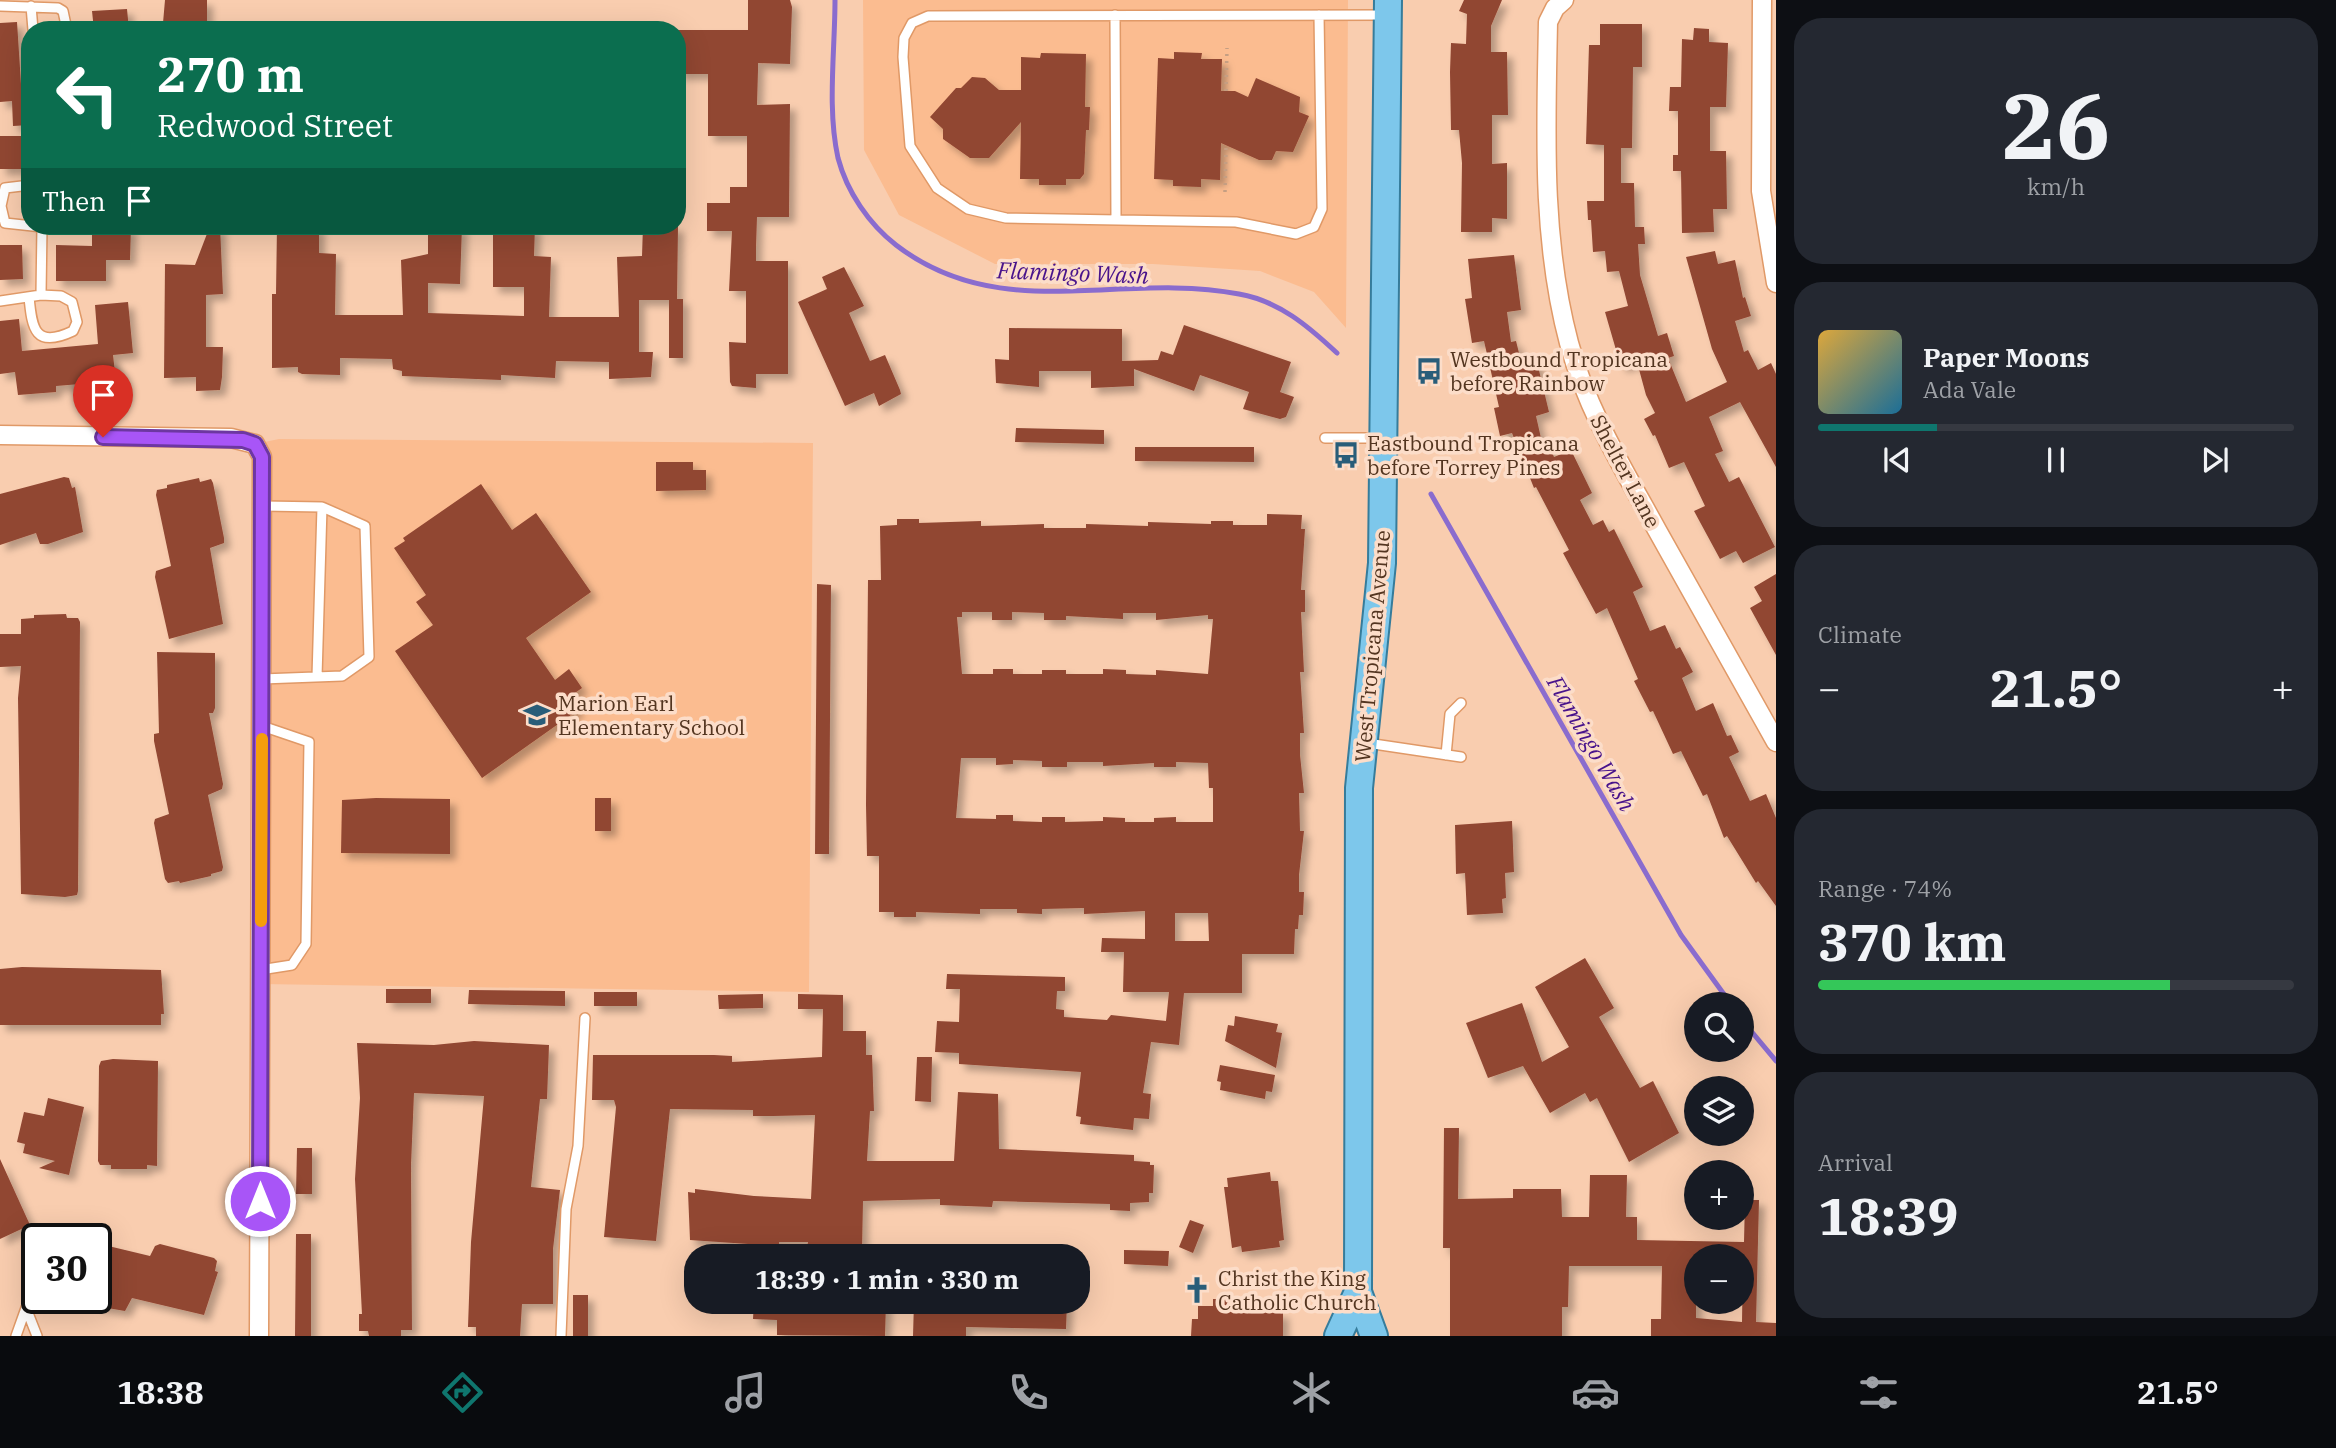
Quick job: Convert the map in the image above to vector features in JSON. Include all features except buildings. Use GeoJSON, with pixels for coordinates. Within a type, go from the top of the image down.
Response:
{"type":"FeatureCollection","features":[{"type":"Feature","properties":{"kind":"main road","name":"West Tropicana Avenue"},"geometry":{"type":"LineString","coordinates":[[1374,1336],[1358,1292],[1362,742],[1382,564],[1387,8]]}},
{"type":"Feature","properties":{"kind":"main road","name":"West Tropicana Avenue"},"geometry":{"type":"LineString","coordinates":[[1338,1336],[1358,1292]]}},
{"type":"Feature","properties":{"kind":"street"},"geometry":{"type":"LineString","coordinates":[[1762,0],[1761,191],[1776,283]]}},
{"type":"Feature","properties":{"kind":"street","name":"Shelter Lane"},"geometry":{"type":"LineString","coordinates":[[1559,4],[1548,22],[1546,168],[1550,238],[1570,345],[1589,400],[1614,453],[1776,742]]}},
{"type":"Feature","properties":{"kind":"street"},"geometry":{"type":"LineString","coordinates":[[0,435],[231,438],[255,444],[262,457],[259,1336]]}},
{"type":"Feature","properties":{"kind":"lane"},"geometry":{"type":"LineString","coordinates":[[5,4],[51,6],[63,11],[65,21]]}},
{"type":"Feature","properties":{"kind":"lane"},"geometry":{"type":"LineString","coordinates":[[31,6],[32,21]]}},
{"type":"Feature","properties":{"kind":"lane"},"geometry":{"type":"LineString","coordinates":[[1319,15],[1322,209],[1314,227],[1296,234],[1236,222],[1006,218],[968,209],[937,188],[911,146],[903,57],[904,38],[912,23],[928,16],[1319,15],[1387,8]]}},
{"type":"Feature","properties":{"kind":"lane"},"geometry":{"type":"LineString","coordinates":[[1115,15],[1116,220]]}},
{"type":"Feature","properties":{"kind":"lane"},"geometry":{"type":"LineString","coordinates":[[21,186],[5,188],[1,195],[2,218],[10,225],[21,225]]}},
{"type":"Feature","properties":{"kind":"lane"},"geometry":{"type":"LineString","coordinates":[[41,295],[42,235]]}},
{"type":"Feature","properties":{"kind":"lane"},"geometry":{"type":"LineString","coordinates":[[0,301],[41,295],[61,296],[72,302],[77,322],[73,331],[48,337],[36,334],[29,297]]}},
{"type":"Feature","properties":{"kind":"lane"},"geometry":{"type":"LineString","coordinates":[[1325,438],[1385,438]]}},
{"type":"Feature","properties":{"kind":"lane"},"geometry":{"type":"LineString","coordinates":[[262,679],[342,676],[369,657],[365,526],[322,507],[263,506]]}},
{"type":"Feature","properties":{"kind":"lane"},"geometry":{"type":"LineString","coordinates":[[317,677],[322,507]]}},
{"type":"Feature","properties":{"kind":"lane"},"geometry":{"type":"LineString","coordinates":[[1446,755],[1450,714],[1461,703]]}},
{"type":"Feature","properties":{"kind":"lane"},"geometry":{"type":"LineString","coordinates":[[260,970],[292,965],[306,944],[309,741],[262,726]]}},
{"type":"Feature","properties":{"kind":"lane"},"geometry":{"type":"LineString","coordinates":[[1362,742],[1461,757]]}},
{"type":"Feature","properties":{"kind":"lane"},"geometry":{"type":"LineString","coordinates":[[561,1336],[566,1209],[578,1146],[585,1018]]}},
{"type":"Feature","properties":{"kind":"lane"},"geometry":{"type":"LineString","coordinates":[[16,1336],[26,1308],[37,1336]]}},
{"type":"Feature","properties":{"kind":"path"},"geometry":{"type":"LineString","coordinates":[[1226,91],[1227,48]]}},
{"type":"Feature","properties":{"kind":"path"},"geometry":{"type":"LineString","coordinates":[[1225,192],[1226,147]]}},
{"type":"Feature","properties":{"kind":"shaded area"},"geometry":{"type":"Polygon","coordinates":[[[863,0],[1348,0],[1346,328],[1314,292],[1260,271],[1153,264],[995,264],[899,215],[864,150],[863,0]]]}},
{"type":"Feature","properties":{"kind":"shaded area","name":"Marion Earl Elementary School"},"geometry":{"type":"Polygon","coordinates":[[[279,439],[813,443],[809,992],[260,984],[255,444],[279,439]]]}},
{"type":"Feature","properties":{"kind":"waterway","name":"Flamingo Wash"},"geometry":{"type":"LineString","coordinates":[[835,0],[832,100],[838,158],[847,183],[860,206],[896,245],[936,269],[977,284],[1020,290],[1063,291],[1195,289],[1254,297],[1292,316],[1337,353]]}},
{"type":"Feature","properties":{"kind":"waterway","name":"Flamingo Wash"},"geometry":{"type":"LineString","coordinates":[[1431,494],[1681,935],[1722,992]]}},
{"type":"Feature","properties":{"kind":"waterway","name":"Flamingo Wash"},"geometry":{"type":"LineString","coordinates":[[1754,1035],[1776,1061]]}},
{"type":"Feature","properties":{"kind":"slow traffic"},"geometry":{"type":"LineString","coordinates":[[261,921],[262,739]]}},
{"type":"Feature","properties":{"kind":"place","name":"Westbound Tropicana before Rainbow"},"geometry":{"type":"Point","coordinates":[1429,371]}},
{"type":"Feature","properties":{"kind":"place","name":"Eastbound Tropicana before Torrey Pines"},"geometry":{"type":"Point","coordinates":[1346,455]}},
{"type":"Feature","properties":{"kind":"place","name":"Marion Earl Elementary School"},"geometry":{"type":"Point","coordinates":[537,715]}},
{"type":"Feature","properties":{"kind":"place","name":"Christ the King Catholic Church"},"geometry":{"type":"Point","coordinates":[1197,1290]}},
{"type":"Feature","properties":{"kind":"route"},"geometry":{"type":"LineString","coordinates":[[103,437],[231,438],[255,444],[262,457],[260,1201]]}}]}
